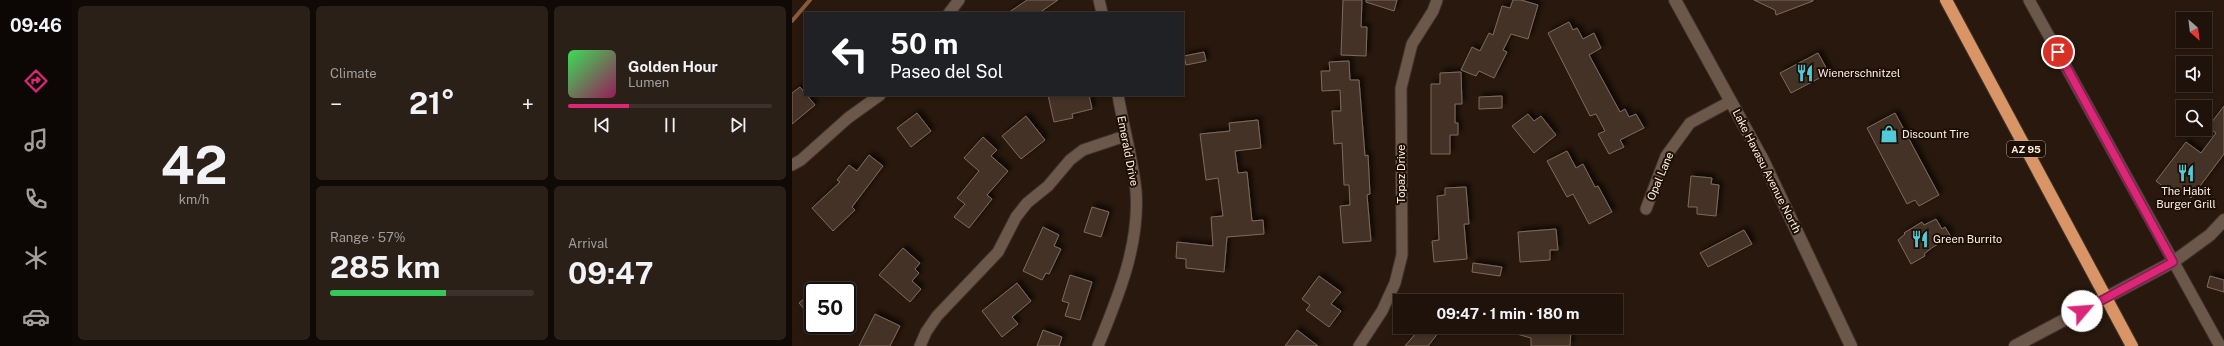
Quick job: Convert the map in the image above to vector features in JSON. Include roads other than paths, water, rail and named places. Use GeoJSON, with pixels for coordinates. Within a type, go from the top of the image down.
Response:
{"type":"FeatureCollection","features":[{"type":"Feature","properties":{"kind":"highway","name":"AZ 95"},"geometry":{"type":"LineString","coordinates":[[1946,0],[2132,346]]}},
{"type":"Feature","properties":{"kind":"main road","name":"Lake Havasu Avenue North"},"geometry":{"type":"LineString","coordinates":[[1675,0],[1763,160],[1851,346]]}},
{"type":"Feature","properties":{"kind":"main road"},"geometry":{"type":"LineString","coordinates":[[2015,346],[2173,262],[2210,235],[2224,220]]}},
{"type":"Feature","properties":{"kind":"street"},"geometry":{"type":"LineString","coordinates":[[950,12],[959,0]]}},
{"type":"Feature","properties":{"kind":"street"},"geometry":{"type":"LineString","coordinates":[[1099,0],[1102,12]]}},
{"type":"Feature","properties":{"kind":"street","name":"Topaz Drive"},"geometry":{"type":"LineString","coordinates":[[1359,346],[1382,311],[1395,283],[1402,256],[1401,88],[1412,44],[1433,11],[1437,0]]}},
{"type":"Feature","properties":{"kind":"street"},"geometry":{"type":"LineString","coordinates":[[2029,0],[2220,346]]}},
{"type":"Feature","properties":{"kind":"street"},"geometry":{"type":"LineString","coordinates":[[792,165],[801,160],[848,118],[879,96]]}},
{"type":"Feature","properties":{"kind":"street","name":"Emerald Drive"},"geometry":{"type":"LineString","coordinates":[[1098,346],[1123,285],[1133,240],[1136,191],[1118,96]]}},
{"type":"Feature","properties":{"kind":"street","name":"Opal Lane"},"geometry":{"type":"LineString","coordinates":[[1646,209],[1666,156],[1690,123],[1731,101]]}},
{"type":"Feature","properties":{"kind":"street"},"geometry":{"type":"LineString","coordinates":[[920,346],[926,332],[937,316],[998,252],[1016,217],[1027,203],[1048,186],[1070,160],[1083,150],[1125,136]]}},
{"type":"Feature","properties":{"kind":"waterway"},"geometry":{"type":"LineString","coordinates":[[792,21],[810,0]]}},
{"type":"Feature","properties":{"kind":"place","name":"Wienerschnitzel"},"geometry":{"type":"Point","coordinates":[1805,73]}},
{"type":"Feature","properties":{"kind":"place","name":"Discount Tire"},"geometry":{"type":"Point","coordinates":[1889,134]}},
{"type":"Feature","properties":{"kind":"place","name":"The Habit Burger Grill"},"geometry":{"type":"Point","coordinates":[2186,173]}},
{"type":"Feature","properties":{"kind":"place","name":"Green Burrito"},"geometry":{"type":"Point","coordinates":[1920,239]}}]}
